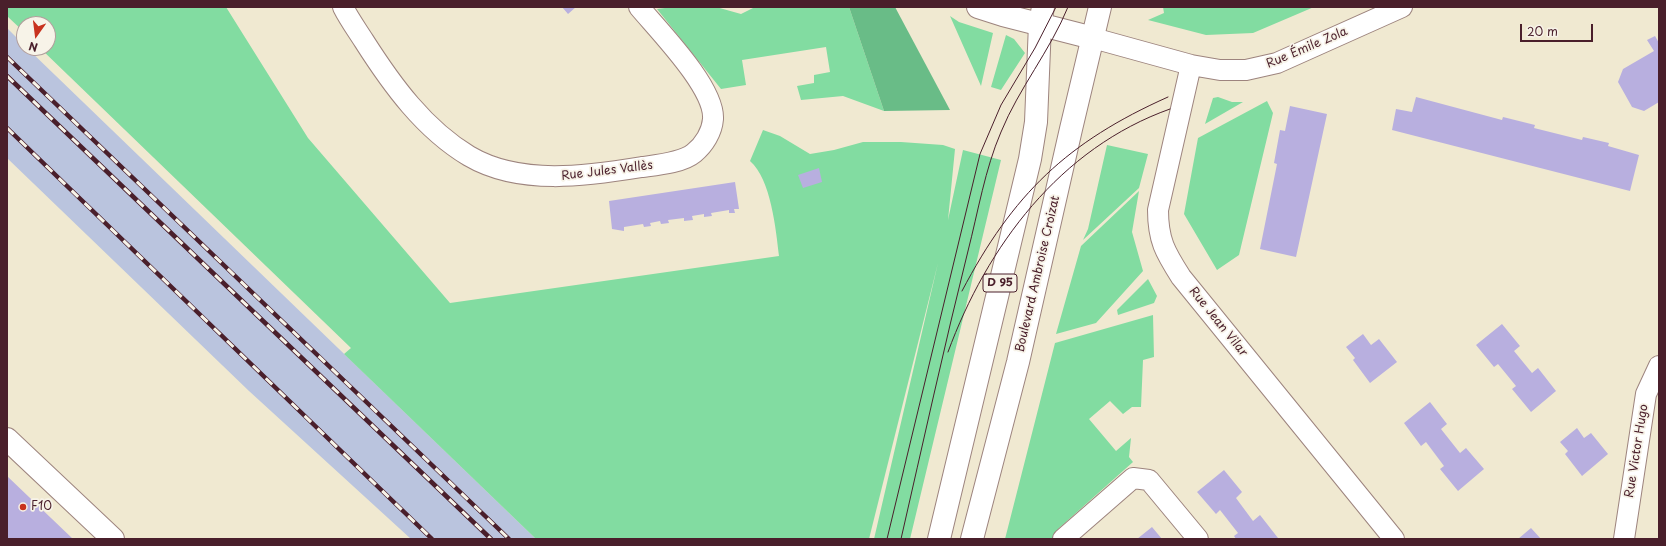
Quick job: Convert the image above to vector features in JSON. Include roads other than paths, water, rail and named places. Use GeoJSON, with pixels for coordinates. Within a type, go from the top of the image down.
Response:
{"type":"FeatureCollection","features":[{"type":"Feature","properties":{"kind":"main road"},"geometry":{"type":"LineString","coordinates":[[978,7],[1042,16],[1093,38]]}},
{"type":"Feature","properties":{"kind":"main road","name":"Boulevard Ambroise Croizat"},"geometry":{"type":"LineString","coordinates":[[972,539],[1018,362],[1100,7]]}},
{"type":"Feature","properties":{"kind":"main road","name":"D 95"},"geometry":{"type":"LineString","coordinates":[[939,539],[1030,159],[1036,122],[1042,16]]}},
{"type":"Feature","properties":{"kind":"main road"},"geometry":{"type":"LineString","coordinates":[[7,439],[113,539]]}},
{"type":"Feature","properties":{"kind":"street","name":"Rue Jules Vallès"},"geometry":{"type":"LineString","coordinates":[[343,7],[390,80],[416,114],[447,140],[470,156],[502,169],[562,177],[591,175],[672,163],[694,154],[707,138],[713,119],[710,102],[702,84],[639,7]]}},
{"type":"Feature","properties":{"kind":"street","name":"Rue Émile Zola"},"geometry":{"type":"LineString","coordinates":[[1093,38],[1191,65],[1220,70],[1246,70],[1276,63],[1402,7]]}},
{"type":"Feature","properties":{"kind":"street","name":"Rue Jean Vilar"},"geometry":{"type":"LineString","coordinates":[[1191,65],[1158,210],[1158,230],[1166,255],[1180,277],[1394,539]]}},
{"type":"Feature","properties":{"kind":"street","name":"Rue Victor Hugo"},"geometry":{"type":"LineString","coordinates":[[1624,539],[1646,394],[1659,366]]}},
{"type":"Feature","properties":{"kind":"street"},"geometry":{"type":"LineString","coordinates":[[1063,539],[1133,478],[1149,480],[1198,539]]}},
{"type":"Feature","properties":{"kind":"tram line"},"geometry":{"type":"LineString","coordinates":[[887,539],[980,154],[1001,105],[1035,48],[1056,7]]}},
{"type":"Feature","properties":{"kind":"tram line"},"geometry":{"type":"LineString","coordinates":[[901,539],[950,323],[990,161],[1008,116],[1061,23],[1068,7]]}},
{"type":"Feature","properties":{"kind":"tram line"},"geometry":{"type":"LineString","coordinates":[[962,291],[981,257],[1002,226],[1023,199],[1046,174],[1100,133],[1132,114],[1168,97]]}},
{"type":"Feature","properties":{"kind":"tram line"},"geometry":{"type":"LineString","coordinates":[[948,352],[964,313],[984,275],[1006,239],[1032,205],[1062,175],[1094,149],[1130,126],[1170,109]]}},
{"type":"Feature","properties":{"kind":"railway"},"geometry":{"type":"LineString","coordinates":[[7,57],[509,539]]}},
{"type":"Feature","properties":{"kind":"railway"},"geometry":{"type":"LineString","coordinates":[[7,76],[491,539]]}},
{"type":"Feature","properties":{"kind":"railway"},"geometry":{"type":"LineString","coordinates":[[7,128],[432,539]]}},
{"type":"Feature","properties":{"kind":"place","name":"F10"},"geometry":{"type":"Point","coordinates":[23,507]}}]}
